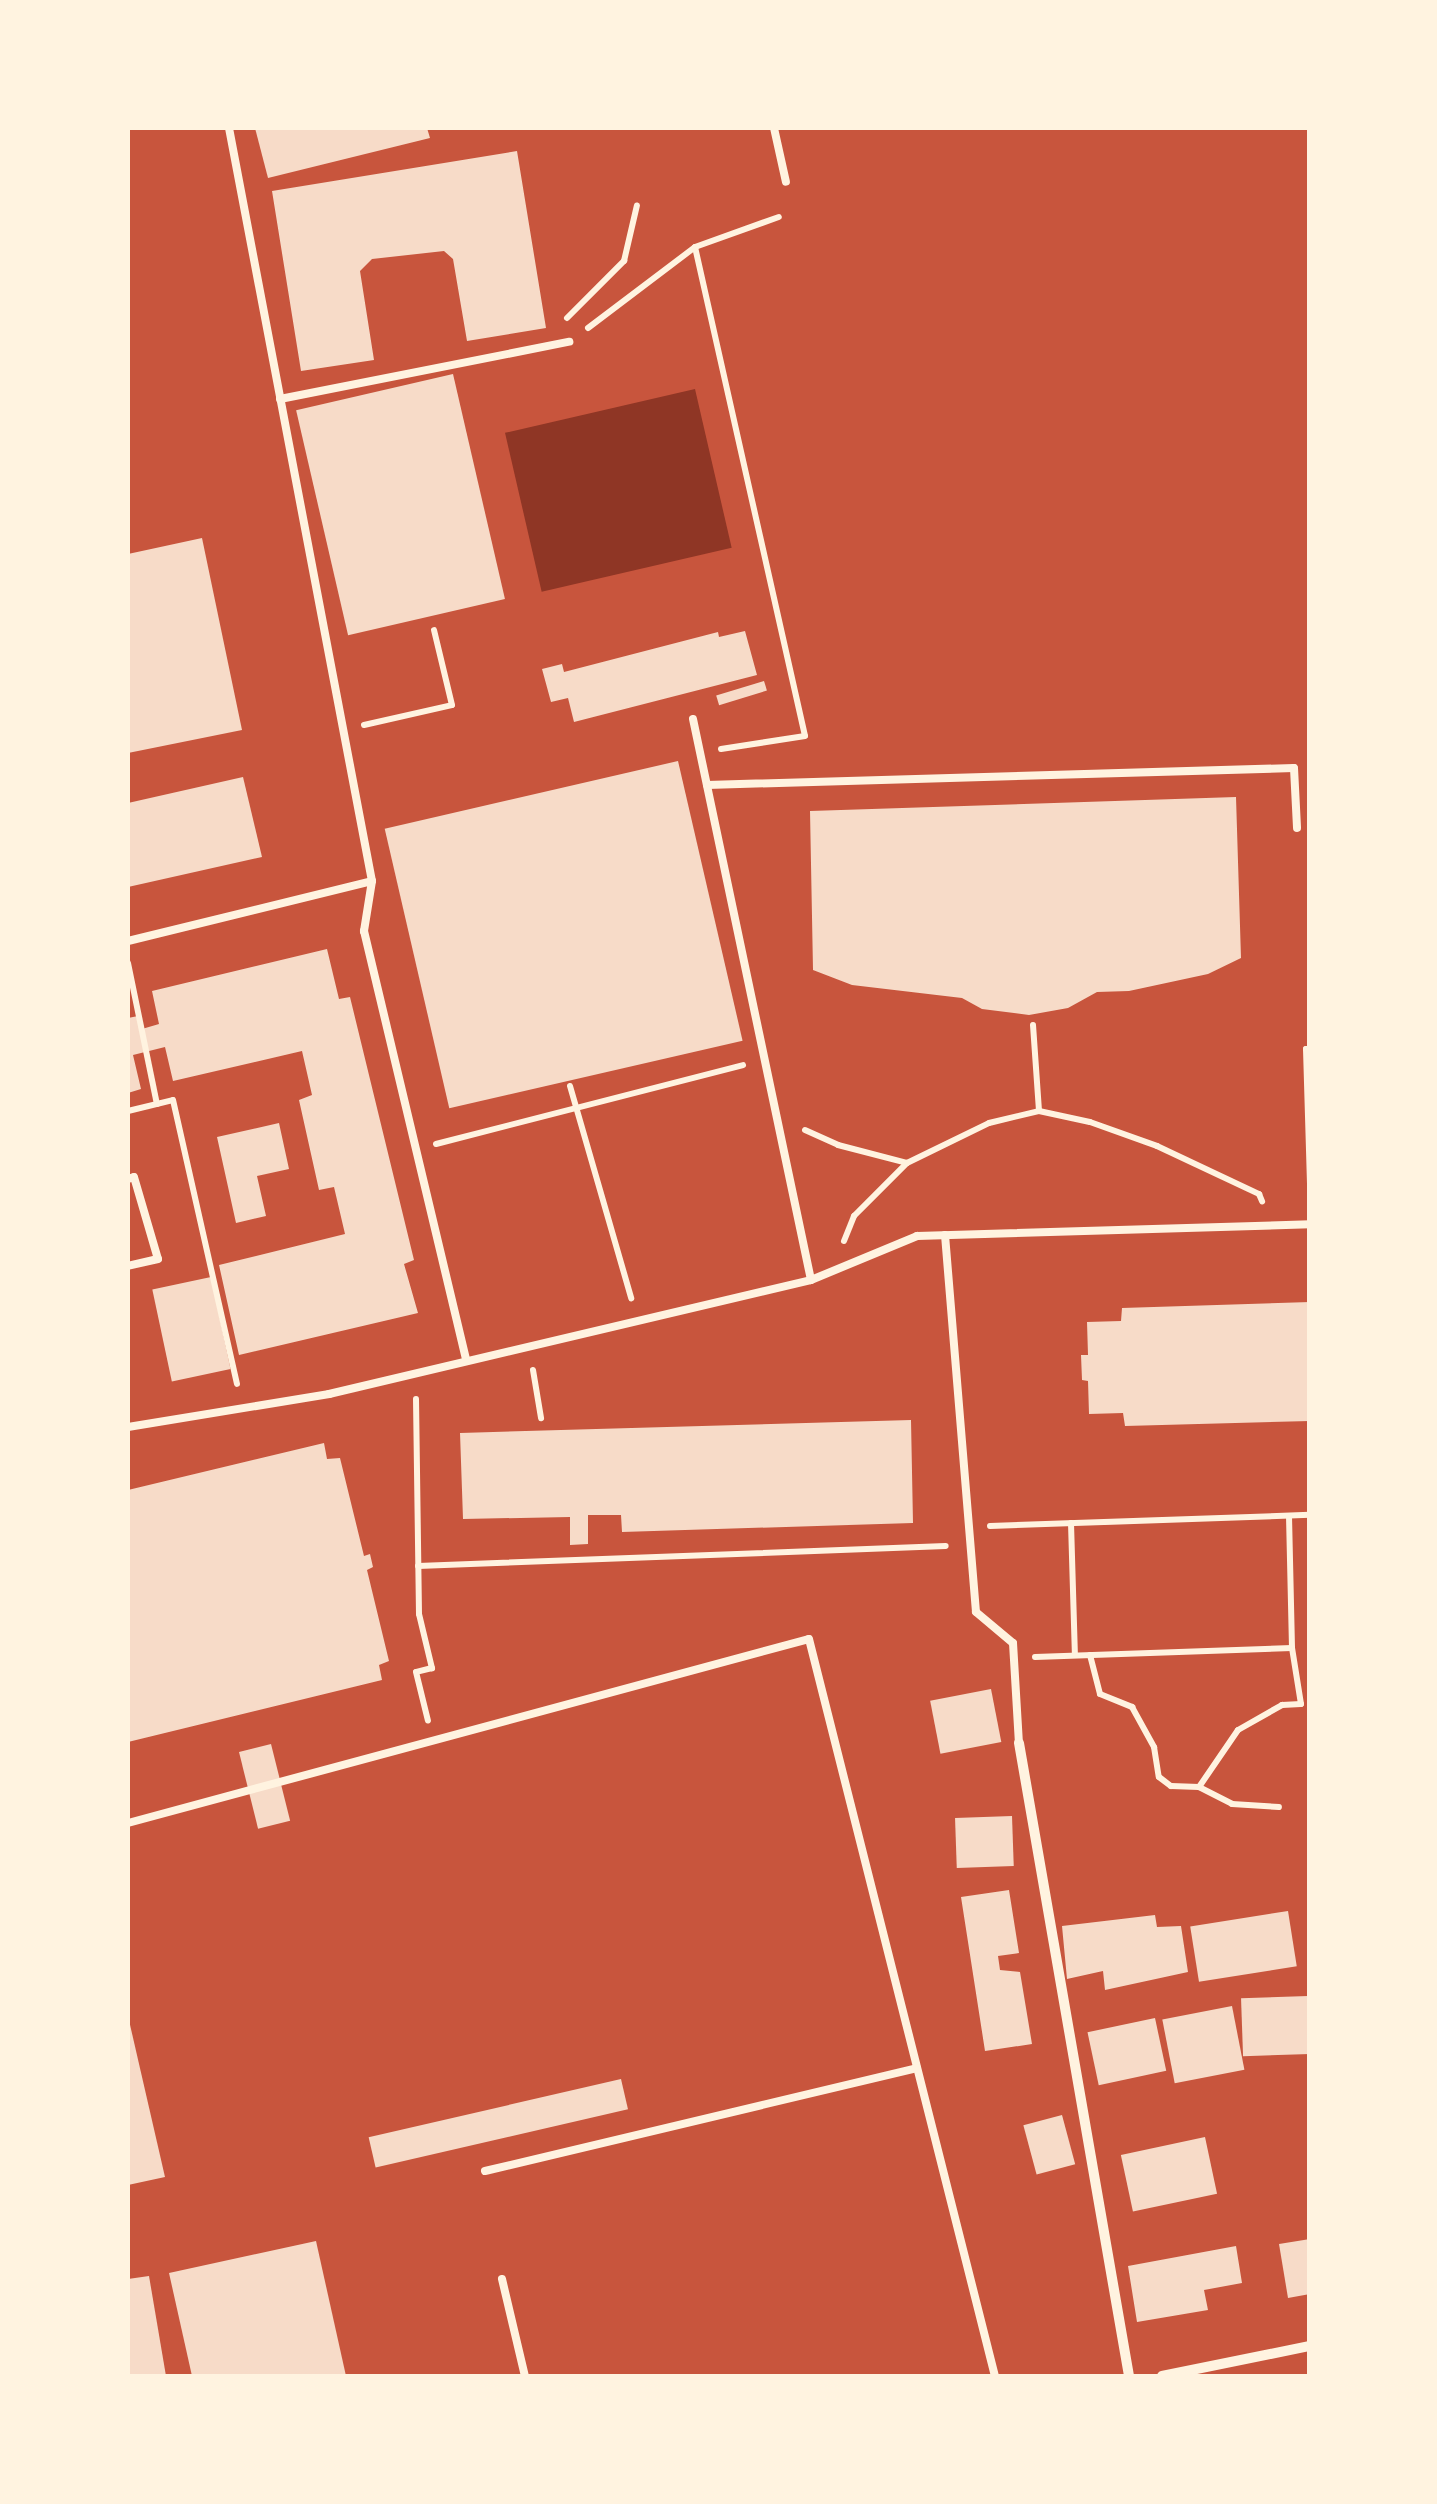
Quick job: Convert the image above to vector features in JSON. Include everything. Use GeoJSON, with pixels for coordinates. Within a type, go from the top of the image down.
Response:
{"type":"FeatureCollection","features":[{"type":"Feature","properties":{"kind":"street"},"geometry":{"type":"LineString","coordinates":[[1018,1743],[1129,2376]]}},
{"type":"Feature","properties":{"kind":"street"},"geometry":{"type":"LineString","coordinates":[[1162,2376],[1310,2346]]}},
{"type":"Feature","properties":{"kind":"lane"},"geometry":{"type":"LineString","coordinates":[[229,128],[372,881],[364,932],[466,1360]]}},
{"type":"Feature","properties":{"kind":"lane"},"geometry":{"type":"LineString","coordinates":[[774,128],[786,182]]}},
{"type":"Feature","properties":{"kind":"lane"},"geometry":{"type":"LineString","coordinates":[[280,399],[569,342]]}},
{"type":"Feature","properties":{"kind":"lane"},"geometry":{"type":"LineString","coordinates":[[693,719],[811,1280]]}},
{"type":"Feature","properties":{"kind":"lane"},"geometry":{"type":"LineString","coordinates":[[707,785],[1294,768],[1297,828]]}},
{"type":"Feature","properties":{"kind":"lane"},"geometry":{"type":"LineString","coordinates":[[128,941],[372,881]]}},
{"type":"Feature","properties":{"kind":"lane"},"geometry":{"type":"LineString","coordinates":[[128,1179],[134,1177],[158,1259],[128,1266]]}},
{"type":"Feature","properties":{"kind":"lane"},"geometry":{"type":"LineString","coordinates":[[128,1427],[329,1394],[811,1280],[831,1275],[917,1236],[1310,1224]]}},
{"type":"Feature","properties":{"kind":"lane"},"geometry":{"type":"LineString","coordinates":[[944,1236],[976,1612],[1013,1643],[1018,1743]]}},
{"type":"Feature","properties":{"kind":"lane"},"geometry":{"type":"LineString","coordinates":[[128,1823],[809,1640],[995,2376]]}},
{"type":"Feature","properties":{"kind":"lane"},"geometry":{"type":"LineString","coordinates":[[485,2171],[917,2068]]}},
{"type":"Feature","properties":{"kind":"lane"},"geometry":{"type":"LineString","coordinates":[[502,2278],[525,2376]]}},
{"type":"Feature","properties":{"kind":"path"},"geometry":{"type":"LineString","coordinates":[[637,205],[624,261],[566,320],[569,342],[695,247],[778,217]]}},
{"type":"Feature","properties":{"kind":"path"},"geometry":{"type":"LineString","coordinates":[[695,247],[805,736],[700,753]]}},
{"type":"Feature","properties":{"kind":"path"},"geometry":{"type":"LineString","coordinates":[[343,730],[452,705],[434,630]]}},
{"type":"Feature","properties":{"kind":"path"},"geometry":{"type":"LineString","coordinates":[[128,964],[158,1104]]}},
{"type":"Feature","properties":{"kind":"path"},"geometry":{"type":"LineString","coordinates":[[1033,1025],[1039,1111]]}},
{"type":"Feature","properties":{"kind":"path"},"geometry":{"type":"LineString","coordinates":[[1310,1049],[1306,1050],[1310,1185]]}},
{"type":"Feature","properties":{"kind":"path"},"geometry":{"type":"LineString","coordinates":[[415,1149],[764,1060]]}},
{"type":"Feature","properties":{"kind":"path"},"geometry":{"type":"LineString","coordinates":[[570,1086],[637,1319]]}},
{"type":"Feature","properties":{"kind":"path"},"geometry":{"type":"LineString","coordinates":[[128,1111],[173,1100],[243,1408]]}},
{"type":"Feature","properties":{"kind":"path"},"geometry":{"type":"LineString","coordinates":[[831,1275],[854,1216],[908,1163],[989,1123],[1039,1111],[1157,1146],[1258,1194],[1275,1225]]}},
{"type":"Feature","properties":{"kind":"path"},"geometry":{"type":"LineString","coordinates":[[776,1117],[838,1145],[908,1163]]}},
{"type":"Feature","properties":{"kind":"path"},"geometry":{"type":"LineString","coordinates":[[528,1345],[541,1418]]}},
{"type":"Feature","properties":{"kind":"path"},"geometry":{"type":"LineString","coordinates":[[416,1372],[418,1614],[432,1668],[416,1672],[432,1740]]}},
{"type":"Feature","properties":{"kind":"path"},"geometry":{"type":"LineString","coordinates":[[969,1526],[1310,1515]]}},
{"type":"Feature","properties":{"kind":"path"},"geometry":{"type":"LineString","coordinates":[[1199,1787],[1238,1730],[1282,1705],[1301,1704],[1292,1648],[1289,1516]]}},
{"type":"Feature","properties":{"kind":"path"},"geometry":{"type":"LineString","coordinates":[[1071,1523],[1075,1655]]}},
{"type":"Feature","properties":{"kind":"path"},"geometry":{"type":"LineString","coordinates":[[418,1566],[970,1545]]}},
{"type":"Feature","properties":{"kind":"path"},"geometry":{"type":"LineString","coordinates":[[1014,1657],[1292,1648]]}},
{"type":"Feature","properties":{"kind":"path"},"geometry":{"type":"LineString","coordinates":[[1090,1655],[1100,1694],[1132,1707],[1154,1746],[1159,1777],[1171,1786],[1199,1787],[1232,1804],[1279,1807]]}},
{"type":"Feature","properties":{"kind":"shaded area"},"geometry":{"type":"Polygon","coordinates":[[[695,389],[732,548],[542,592],[505,433],[695,389]]]}},
{"type":"Feature","properties":{"kind":"building"},"geometry":{"type":"Polygon","coordinates":[[[255,128],[427,128],[430,138],[268,178],[255,128]]]}},
{"type":"Feature","properties":{"kind":"building"},"geometry":{"type":"Polygon","coordinates":[[[517,151],[546,328],[467,341],[453,259],[444,251],[372,259],[360,271],[374,360],[301,371],[272,191],[517,151]]]}},
{"type":"Feature","properties":{"kind":"building"},"geometry":{"type":"Polygon","coordinates":[[[453,374],[505,599],[348,635],[296,410],[453,374]]]}},
{"type":"Feature","properties":{"kind":"building"},"geometry":{"type":"Polygon","coordinates":[[[202,538],[242,730],[128,753],[128,554],[202,538]]]}},
{"type":"Feature","properties":{"kind":"building"},"geometry":{"type":"Polygon","coordinates":[[[745,631],[757,675],[574,722],[568,698],[551,702],[542,669],[562,664],[564,672],[718,632],[719,637],[745,631]]]}},
{"type":"Feature","properties":{"kind":"building"},"geometry":{"type":"Polygon","coordinates":[[[764,681],[767,691],[719,705],[716,696],[764,681]]]}},
{"type":"Feature","properties":{"kind":"building"},"geometry":{"type":"Polygon","coordinates":[[[678,761],[743,1041],[449,1108],[385,829],[678,761]]]}},
{"type":"Feature","properties":{"kind":"building"},"geometry":{"type":"Polygon","coordinates":[[[243,777],[262,857],[128,887],[128,803],[243,777]]]}},
{"type":"Feature","properties":{"kind":"building"},"geometry":{"type":"Polygon","coordinates":[[[1236,797],[1241,958],[1208,974],[1129,991],[1097,992],[1068,1008],[1029,1015],[982,1009],[962,998],[852,985],[813,970],[810,811],[1236,797]]]}},
{"type":"Feature","properties":{"kind":"building"},"geometry":{"type":"Polygon","coordinates":[[[327,949],[339,999],[350,997],[414,1260],[404,1264],[418,1313],[239,1355],[219,1265],[345,1234],[334,1187],[319,1190],[299,1100],[312,1095],[302,1051],[173,1081],[165,1047],[133,1055],[141,1089],[128,1093],[128,1018],[138,1016],[142,1029],[159,1024],[152,991],[327,949]]]}},
{"type":"Feature","properties":{"kind":"building"},"geometry":{"type":"Polygon","coordinates":[[[279,1123],[289,1169],[257,1176],[266,1216],[236,1223],[217,1137],[279,1123]]]}},
{"type":"Feature","properties":{"kind":"building"},"geometry":{"type":"Polygon","coordinates":[[[211,1277],[231,1369],[172,1381],[152,1289],[211,1277]]]}},
{"type":"Feature","properties":{"kind":"building"},"geometry":{"type":"Polygon","coordinates":[[[1310,1302],[1310,1421],[1125,1426],[1123,1413],[1089,1414],[1088,1381],[1082,1380],[1081,1355],[1088,1355],[1087,1322],[1121,1321],[1122,1308],[1310,1302]]]}},
{"type":"Feature","properties":{"kind":"building"},"geometry":{"type":"Polygon","coordinates":[[[911,1420],[913,1523],[622,1532],[621,1515],[588,1515],[588,1544],[570,1545],[570,1517],[463,1519],[460,1433],[911,1420]]]}},
{"type":"Feature","properties":{"kind":"building"},"geometry":{"type":"Polygon","coordinates":[[[324,1443],[327,1459],[340,1458],[364,1556],[370,1554],[373,1567],[367,1570],[389,1661],[379,1665],[382,1680],[128,1742],[128,1490],[324,1443]]]}},
{"type":"Feature","properties":{"kind":"building"},"geometry":{"type":"Polygon","coordinates":[[[991,1689],[1001,1742],[940,1754],[930,1701],[991,1689]]]}},
{"type":"Feature","properties":{"kind":"building"},"geometry":{"type":"Polygon","coordinates":[[[271,1744],[290,1821],[258,1829],[239,1752],[271,1744]]]}},
{"type":"Feature","properties":{"kind":"building"},"geometry":{"type":"Polygon","coordinates":[[[1012,1816],[1014,1866],[957,1868],[955,1818],[1012,1816]]]}},
{"type":"Feature","properties":{"kind":"building"},"geometry":{"type":"Polygon","coordinates":[[[1009,1890],[1019,1953],[998,1956],[1000,1970],[1020,1972],[1032,2044],[985,2051],[961,1897],[1009,1890]]]}},
{"type":"Feature","properties":{"kind":"building"},"geometry":{"type":"Polygon","coordinates":[[[1288,1911],[1297,1966],[1199,1982],[1190,1926],[1288,1911]]]}},
{"type":"Feature","properties":{"kind":"building"},"geometry":{"type":"Polygon","coordinates":[[[1155,1915],[1157,1927],[1181,1926],[1188,1972],[1105,1990],[1103,1971],[1067,1979],[1062,1926],[1155,1915]]]}},
{"type":"Feature","properties":{"kind":"building"},"geometry":{"type":"Polygon","coordinates":[[[1308,1996],[1310,2054],[1243,2056],[1241,1998],[1308,1996]]]}},
{"type":"Feature","properties":{"kind":"building"},"geometry":{"type":"Polygon","coordinates":[[[1232,2006],[1244,2070],[1175,2083],[1162,2020],[1232,2006]]]}},
{"type":"Feature","properties":{"kind":"building"},"geometry":{"type":"Polygon","coordinates":[[[128,2016],[165,2177],[128,2185],[128,2016]]]}},
{"type":"Feature","properties":{"kind":"building"},"geometry":{"type":"Polygon","coordinates":[[[1155,2018],[1166,2071],[1099,2085],[1088,2032],[1155,2018]]]}},
{"type":"Feature","properties":{"kind":"building"},"geometry":{"type":"Polygon","coordinates":[[[621,2079],[628,2109],[376,2167],[369,2137],[621,2079]]]}},
{"type":"Feature","properties":{"kind":"building"},"geometry":{"type":"Polygon","coordinates":[[[1062,2115],[1075,2164],[1037,2175],[1023,2125],[1062,2115]]]}},
{"type":"Feature","properties":{"kind":"building"},"geometry":{"type":"Polygon","coordinates":[[[1205,2137],[1217,2194],[1133,2212],[1121,2155],[1205,2137]]]}},
{"type":"Feature","properties":{"kind":"building"},"geometry":{"type":"Polygon","coordinates":[[[1310,2239],[1310,2294],[1288,2298],[1279,2244],[1310,2239]]]}},
{"type":"Feature","properties":{"kind":"building"},"geometry":{"type":"Polygon","coordinates":[[[316,2241],[346,2376],[192,2376],[169,2273],[316,2241]]]}},
{"type":"Feature","properties":{"kind":"building"},"geometry":{"type":"Polygon","coordinates":[[[1236,2246],[1242,2283],[1204,2290],[1208,2310],[1137,2322],[1128,2266],[1236,2246]]]}},
{"type":"Feature","properties":{"kind":"building"},"geometry":{"type":"Polygon","coordinates":[[[149,2276],[166,2376],[128,2376],[128,2279],[149,2276]]]}}]}
